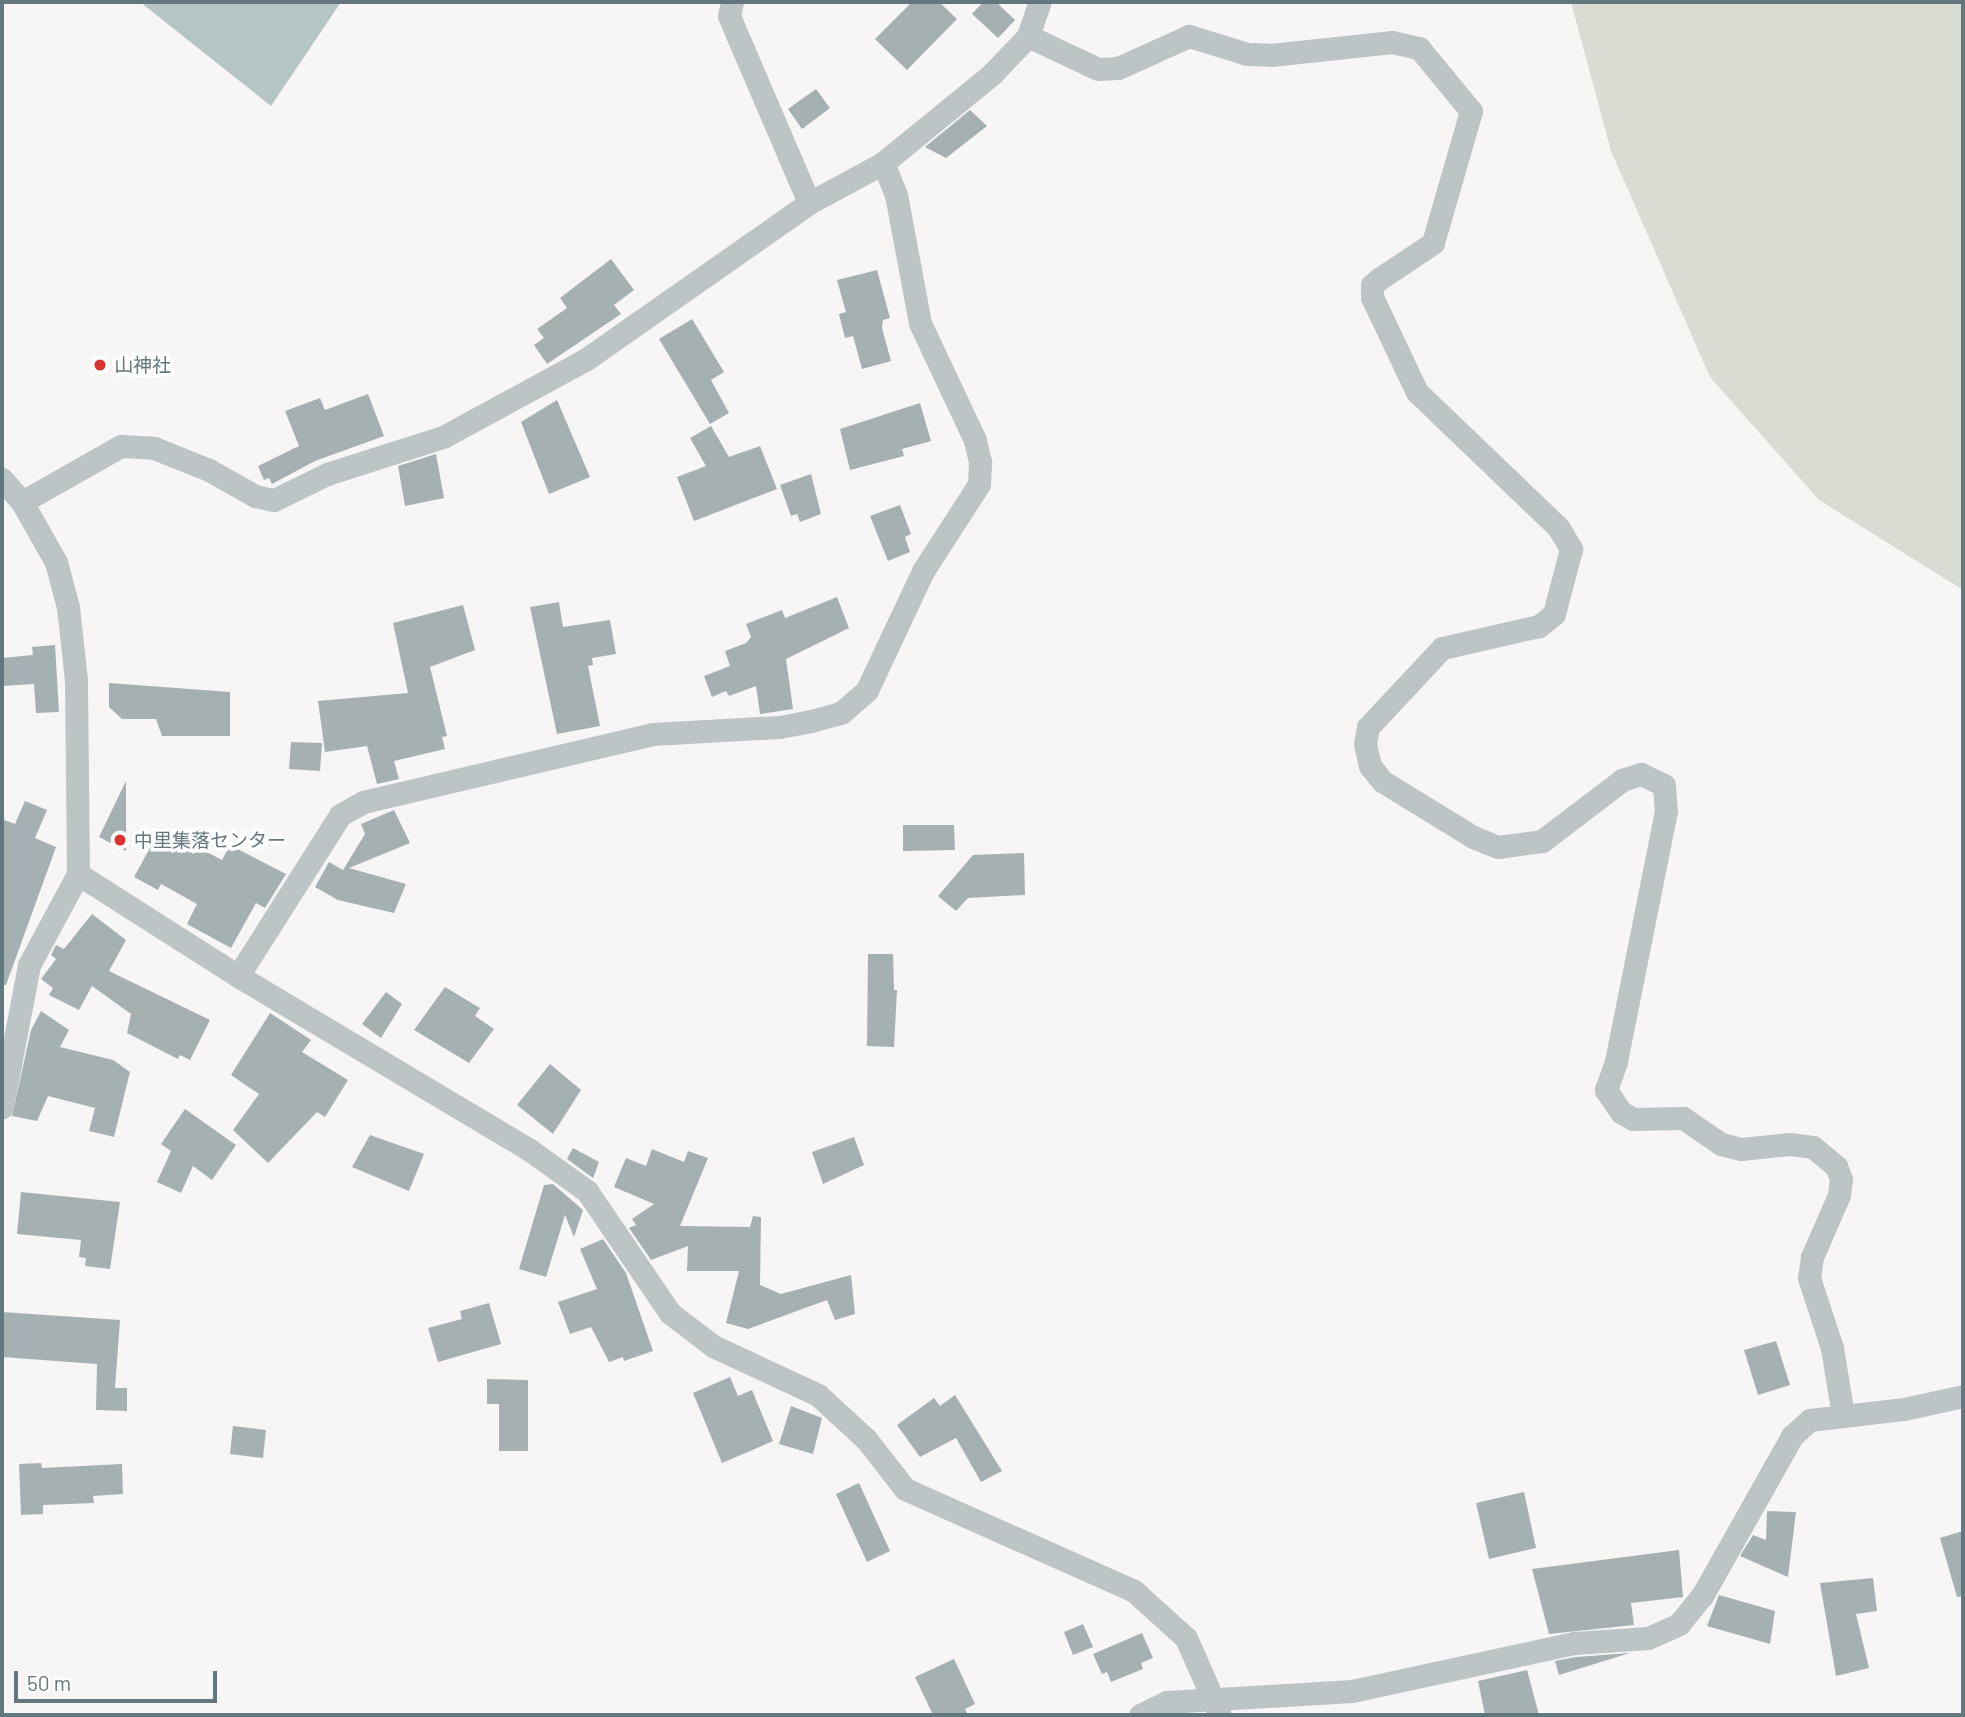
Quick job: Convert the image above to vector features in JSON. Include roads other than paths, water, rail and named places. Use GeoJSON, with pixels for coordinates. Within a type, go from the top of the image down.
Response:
{"type":"FeatureCollection","features":[{"type":"Feature","properties":{"kind":"street"},"geometry":{"type":"LineString","coordinates":[[732,2],[729,16],[809,203]]}},
{"type":"Feature","properties":{"kind":"street"},"geometry":{"type":"LineString","coordinates":[[22,502],[121,446],[154,448],[209,470],[255,496],[274,499],[327,474],[443,437],[584,360],[809,203],[883,163],[992,74],[1028,36],[1040,2]]}},
{"type":"Feature","properties":{"kind":"street"},"geometry":{"type":"LineString","coordinates":[[1028,36],[1098,69],[1118,68],[1189,36],[1247,54],[1271,55],[1392,42],[1419,48],[1471,111],[1437,235],[1420,255],[1372,285],[1372,298],[1417,393],[1558,527],[1571,549],[1554,614],[1539,626],[1441,648],[1368,727],[1365,744],[1370,766],[1382,781],[1473,837],[1498,847],[1542,841],[1622,780],[1641,774],[1664,785],[1666,811],[1616,1062],[1605,1090],[1621,1112],[1633,1119],[1683,1118],[1721,1144],[1741,1149],[1789,1144],[1813,1147],[1836,1166],[1842,1179],[1839,1195],[1812,1257],[1809,1278],[1832,1348],[1843,1415]]}},
{"type":"Feature","properties":{"kind":"street"},"geometry":{"type":"LineString","coordinates":[[238,976],[340,815],[363,802],[653,734],[780,727],[811,721],[841,713],[867,690],[923,571],[979,484],[980,462],[975,440],[920,323],[896,195],[883,163]]}},
{"type":"Feature","properties":{"kind":"street"},"geometry":{"type":"LineString","coordinates":[[2,479],[22,502],[56,562],[68,607],[76,681],[78,874],[29,965],[2,1107]]}},
{"type":"Feature","properties":{"kind":"street"},"geometry":{"type":"LineString","coordinates":[[78,874],[238,976],[531,1151],[587,1191],[670,1313],[713,1346],[818,1395],[866,1439],[905,1489],[1134,1591],[1186,1638],[1217,1706]]}},
{"type":"Feature","properties":{"kind":"street"},"geometry":{"type":"LineString","coordinates":[[1140,1715],[1167,1702],[1217,1706],[1352,1691],[1574,1643],[1648,1638],[1679,1624],[1702,1596],[1792,1436],[1810,1420],[1963,1396]]}},
{"type":"Feature","properties":{"kind":"place","name":"山神社"},"geometry":{"type":"Point","coordinates":[100,365]}},
{"type":"Feature","properties":{"kind":"place","name":"中里集落センター"},"geometry":{"type":"Point","coordinates":[120,840]}}]}
